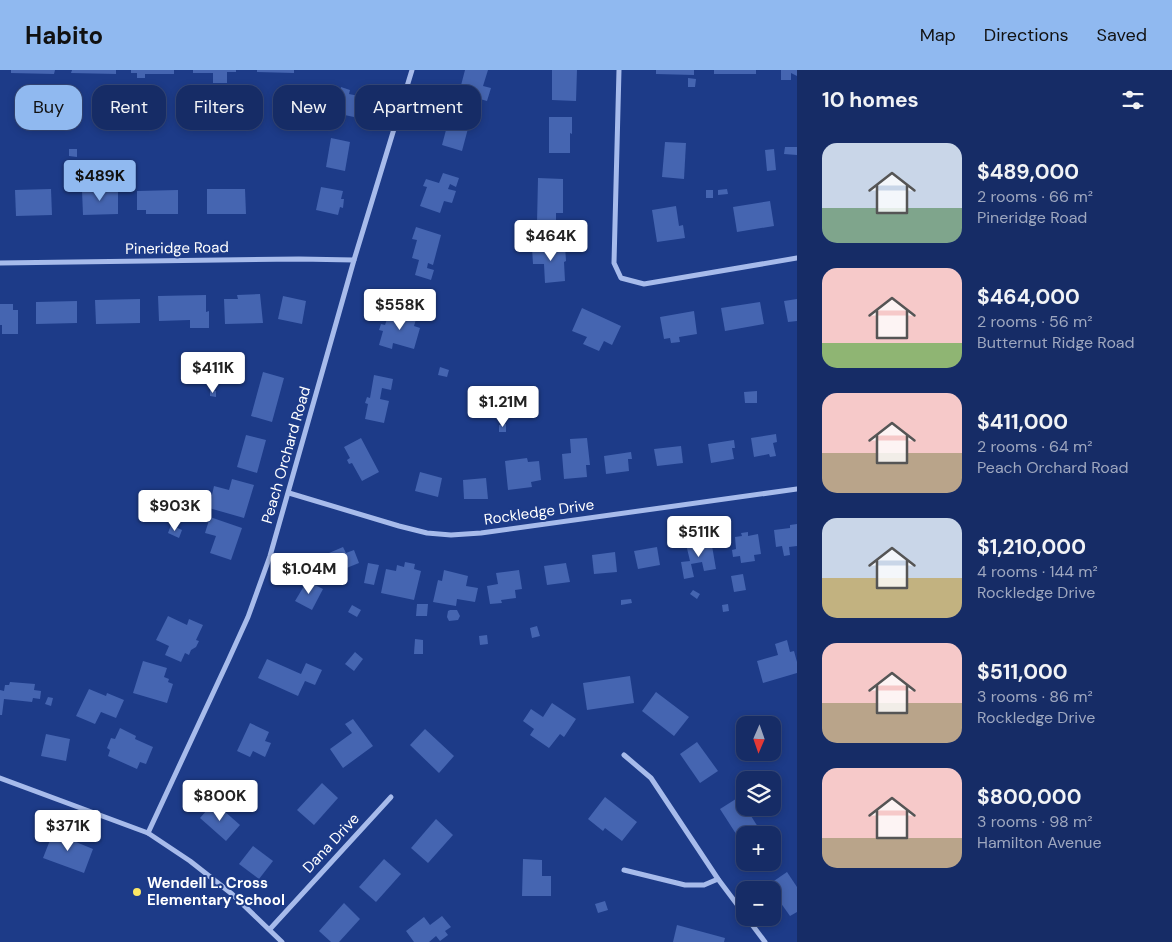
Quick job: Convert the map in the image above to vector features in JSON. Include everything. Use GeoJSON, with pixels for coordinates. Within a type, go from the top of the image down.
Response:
{"type":"FeatureCollection","features":[{"type":"Feature","properties":{"kind":"street","name":"Peach Orchard Road"},"geometry":{"type":"LineString","coordinates":[[148,833],[248,617],[270,556],[354,260],[412,70]]}},
{"type":"Feature","properties":{"kind":"street"},"geometry":{"type":"LineString","coordinates":[[619,70],[614,263],[621,278],[644,284],[797,258]]}},
{"type":"Feature","properties":{"kind":"street","name":"Pineridge Road"},"geometry":{"type":"LineString","coordinates":[[0,263],[354,260]]}},
{"type":"Feature","properties":{"kind":"street","name":"Rockledge Drive"},"geometry":{"type":"LineString","coordinates":[[289,493],[399,526],[427,533],[451,535],[481,533],[797,489]]}},
{"type":"Feature","properties":{"kind":"street"},"geometry":{"type":"LineString","coordinates":[[624,755],[651,778],[736,903]]}},
{"type":"Feature","properties":{"kind":"street"},"geometry":{"type":"LineString","coordinates":[[0,778],[148,833],[190,861],[232,894],[282,942]]}},
{"type":"Feature","properties":{"kind":"street","name":"Dana Drive"},"geometry":{"type":"LineString","coordinates":[[270,929],[391,797]]}},
{"type":"Feature","properties":{"kind":"street"},"geometry":{"type":"LineString","coordinates":[[624,870],[686,885],[704,885],[718,879]]}},
{"type":"Feature","properties":{"kind":"street"},"geometry":{"type":"LineString","coordinates":[[753,926],[765,942]]}},
{"type":"Feature","properties":{"kind":"building"},"geometry":{"type":"Polygon","coordinates":[[[11,70],[55,70],[54,74],[11,73],[11,70]]]}},
{"type":"Feature","properties":{"kind":"building"},"geometry":{"type":"Polygon","coordinates":[[[72,70],[116,70],[116,74],[71,73],[72,70]]]}},
{"type":"Feature","properties":{"kind":"building"},"geometry":{"type":"Polygon","coordinates":[[[131,70],[174,70],[174,74],[145,74],[145,78],[137,78],[137,73],[131,73],[131,70]]]}},
{"type":"Feature","properties":{"kind":"building"},"geometry":{"type":"Polygon","coordinates":[[[193,70],[236,70],[236,72],[227,72],[227,83],[213,83],[213,73],[193,73],[193,70]]]}},
{"type":"Feature","properties":{"kind":"building"},"geometry":{"type":"Polygon","coordinates":[[[257,70],[294,70],[294,73],[257,72],[257,70]]]}},
{"type":"Feature","properties":{"kind":"building"},"geometry":{"type":"Polygon","coordinates":[[[465,70],[488,70],[483,86],[491,88],[487,101],[481,99],[481,85],[461,85],[465,70]]]}},
{"type":"Feature","properties":{"kind":"building"},"geometry":{"type":"Polygon","coordinates":[[[552,70],[577,70],[576,101],[552,100],[552,70]]]}},
{"type":"Feature","properties":{"kind":"building"},"geometry":{"type":"Polygon","coordinates":[[[656,70],[694,70],[694,75],[656,74],[656,70]]]}},
{"type":"Feature","properties":{"kind":"building"},"geometry":{"type":"Polygon","coordinates":[[[714,70],[756,70],[756,74],[714,74],[714,70]]]}},
{"type":"Feature","properties":{"kind":"building"},"geometry":{"type":"Polygon","coordinates":[[[781,70],[797,70],[797,76],[791,73],[791,80],[781,80],[781,70]]]}},
{"type":"Feature","properties":{"kind":"building"},"geometry":{"type":"Polygon","coordinates":[[[688,78],[696,79],[695,87],[688,87],[688,78]]]}},
{"type":"Feature","properties":{"kind":"building"},"geometry":{"type":"Polygon","coordinates":[[[345,88],[350,90],[349,94],[355,95],[354,117],[345,115],[345,88]]]}},
{"type":"Feature","properties":{"kind":"building"},"geometry":{"type":"Polygon","coordinates":[[[549,117],[572,117],[570,153],[549,153],[549,117]]]}},
{"type":"Feature","properties":{"kind":"building"},"geometry":{"type":"Polygon","coordinates":[[[446,130],[468,130],[462,151],[442,145],[446,130]]]}},
{"type":"Feature","properties":{"kind":"building"},"geometry":{"type":"Polygon","coordinates":[[[331,138],[350,142],[345,171],[326,167],[331,138]]]}},
{"type":"Feature","properties":{"kind":"building"},"geometry":{"type":"Polygon","coordinates":[[[665,142],[686,143],[684,179],[662,177],[665,142]]]}},
{"type":"Feature","properties":{"kind":"building"},"geometry":{"type":"Polygon","coordinates":[[[785,147],[797,147],[797,155],[784,154],[785,147]]]}},
{"type":"Feature","properties":{"kind":"building"},"geometry":{"type":"Polygon","coordinates":[[[69,149],[77,149],[77,157],[69,156],[69,149]]]}},
{"type":"Feature","properties":{"kind":"building"},"geometry":{"type":"Polygon","coordinates":[[[774,149],[776,170],[767,171],[765,150],[774,149]]]}},
{"type":"Feature","properties":{"kind":"building"},"geometry":{"type":"Polygon","coordinates":[[[443,173],[459,178],[456,187],[450,184],[448,189],[456,191],[452,203],[444,201],[440,213],[420,206],[427,187],[423,186],[426,179],[439,183],[443,173]]]}},
{"type":"Feature","properties":{"kind":"building"},"geometry":{"type":"Polygon","coordinates":[[[538,178],[563,179],[563,213],[556,213],[556,224],[537,223],[538,178]]]}},
{"type":"Feature","properties":{"kind":"building"},"geometry":{"type":"Polygon","coordinates":[[[321,187],[343,191],[341,199],[344,199],[343,208],[340,207],[338,215],[316,210],[321,187]]]}},
{"type":"Feature","properties":{"kind":"building"},"geometry":{"type":"Polygon","coordinates":[[[51,189],[52,215],[16,216],[15,190],[51,189]]]}},
{"type":"Feature","properties":{"kind":"building"},"geometry":{"type":"Polygon","coordinates":[[[207,189],[245,189],[246,214],[207,214],[207,189]]]}},
{"type":"Feature","properties":{"kind":"building"},"geometry":{"type":"Polygon","coordinates":[[[727,189],[728,194],[718,195],[718,190],[727,189]]]}},
{"type":"Feature","properties":{"kind":"building"},"geometry":{"type":"Polygon","coordinates":[[[82,190],[118,190],[118,214],[83,215],[82,190]]]}},
{"type":"Feature","properties":{"kind":"building"},"geometry":{"type":"Polygon","coordinates":[[[178,190],[178,214],[146,214],[146,210],[137,210],[137,191],[178,190]]]}},
{"type":"Feature","properties":{"kind":"building"},"geometry":{"type":"Polygon","coordinates":[[[706,190],[713,190],[713,198],[706,198],[706,190]]]}},
{"type":"Feature","properties":{"kind":"building"},"geometry":{"type":"Polygon","coordinates":[[[770,201],[774,226],[737,232],[733,207],[770,201]]]}},
{"type":"Feature","properties":{"kind":"building"},"geometry":{"type":"Polygon","coordinates":[[[676,206],[679,226],[683,225],[685,238],[657,242],[652,210],[676,206]]]}},
{"type":"Feature","properties":{"kind":"building"},"geometry":{"type":"Polygon","coordinates":[[[416,227],[441,235],[433,265],[428,263],[427,268],[434,270],[431,280],[415,275],[419,260],[412,258],[417,240],[412,239],[416,227]]]}},
{"type":"Feature","properties":{"kind":"building"},"geometry":{"type":"Polygon","coordinates":[[[565,245],[565,281],[545,283],[544,264],[533,264],[532,248],[565,245]]]}},
{"type":"Feature","properties":{"kind":"building"},"geometry":{"type":"Polygon","coordinates":[[[260,294],[263,323],[225,324],[224,299],[238,299],[237,295],[260,294]]]}},
{"type":"Feature","properties":{"kind":"building"},"geometry":{"type":"Polygon","coordinates":[[[206,295],[206,312],[209,311],[209,328],[190,328],[190,320],[159,321],[158,296],[206,295]]]}},
{"type":"Feature","properties":{"kind":"building"},"geometry":{"type":"Polygon","coordinates":[[[283,296],[306,301],[302,324],[278,319],[283,296]]]}},
{"type":"Feature","properties":{"kind":"building"},"geometry":{"type":"Polygon","coordinates":[[[140,299],[140,323],[96,324],[95,300],[140,299]]]}},
{"type":"Feature","properties":{"kind":"building"},"geometry":{"type":"Polygon","coordinates":[[[797,299],[797,321],[788,322],[784,301],[797,299]]]}},
{"type":"Feature","properties":{"kind":"building"},"geometry":{"type":"Polygon","coordinates":[[[77,301],[77,323],[36,324],[36,302],[77,301]]]}},
{"type":"Feature","properties":{"kind":"building"},"geometry":{"type":"Polygon","coordinates":[[[760,302],[764,324],[725,331],[721,308],[760,302]]]}},
{"type":"Feature","properties":{"kind":"building"},"geometry":{"type":"Polygon","coordinates":[[[0,304],[13,304],[13,310],[18,310],[18,334],[2,334],[0,304]]]}},
{"type":"Feature","properties":{"kind":"building"},"geometry":{"type":"Polygon","coordinates":[[[582,308],[621,326],[612,345],[604,341],[599,351],[583,344],[587,337],[572,331],[582,308]]]}},
{"type":"Feature","properties":{"kind":"building"},"geometry":{"type":"Polygon","coordinates":[[[399,311],[417,316],[414,326],[420,328],[414,349],[393,343],[392,349],[379,345],[383,331],[379,330],[381,324],[385,325],[388,316],[396,319],[399,311]]]}},
{"type":"Feature","properties":{"kind":"building"},"geometry":{"type":"Polygon","coordinates":[[[694,311],[697,334],[679,337],[680,342],[671,343],[670,338],[664,339],[660,317],[694,311]]]}},
{"type":"Feature","properties":{"kind":"building"},"geometry":{"type":"Polygon","coordinates":[[[440,367],[449,370],[447,377],[438,375],[440,367]]]}},
{"type":"Feature","properties":{"kind":"building"},"geometry":{"type":"Polygon","coordinates":[[[263,372],[284,378],[272,422],[251,416],[263,372]]]}},
{"type":"Feature","properties":{"kind":"building"},"geometry":{"type":"Polygon","coordinates":[[[374,375],[393,379],[391,390],[382,388],[380,399],[389,401],[384,423],[365,419],[368,404],[365,403],[367,397],[370,398],[374,375]]]}},
{"type":"Feature","properties":{"kind":"building"},"geometry":{"type":"Polygon","coordinates":[[[210,390],[216,391],[216,397],[210,396],[210,390]]]}},
{"type":"Feature","properties":{"kind":"building"},"geometry":{"type":"Polygon","coordinates":[[[757,391],[757,403],[745,403],[744,392],[757,391]]]}},
{"type":"Feature","properties":{"kind":"building"},"geometry":{"type":"Polygon","coordinates":[[[506,424],[506,432],[499,432],[499,425],[506,424]]]}},
{"type":"Feature","properties":{"kind":"building"},"geometry":{"type":"Polygon","coordinates":[[[776,434],[777,442],[773,443],[776,456],[770,457],[769,454],[754,457],[751,438],[776,434]]]}},
{"type":"Feature","properties":{"kind":"building"},"geometry":{"type":"Polygon","coordinates":[[[246,435],[266,440],[257,473],[237,467],[246,435]]]}},
{"type":"Feature","properties":{"kind":"building"},"geometry":{"type":"Polygon","coordinates":[[[361,438],[379,472],[362,481],[352,463],[349,464],[347,460],[350,458],[344,447],[361,438]]]}},
{"type":"Feature","properties":{"kind":"building"},"geometry":{"type":"Polygon","coordinates":[[[587,438],[590,465],[586,465],[587,477],[564,479],[562,454],[571,453],[570,439],[587,438]]]}},
{"type":"Feature","properties":{"kind":"building"},"geometry":{"type":"Polygon","coordinates":[[[734,440],[735,448],[732,448],[734,459],[711,463],[708,444],[734,440]]]}},
{"type":"Feature","properties":{"kind":"building"},"geometry":{"type":"Polygon","coordinates":[[[681,446],[683,463],[657,466],[654,449],[681,446]]]}},
{"type":"Feature","properties":{"kind":"building"},"geometry":{"type":"Polygon","coordinates":[[[631,452],[632,459],[628,459],[629,471],[606,474],[604,456],[631,452]]]}},
{"type":"Feature","properties":{"kind":"building"},"geometry":{"type":"Polygon","coordinates":[[[527,458],[528,462],[539,461],[541,480],[531,482],[532,487],[508,490],[505,461],[527,458]]]}},
{"type":"Feature","properties":{"kind":"building"},"geometry":{"type":"Polygon","coordinates":[[[420,472],[442,478],[438,497],[415,491],[420,472]]]}},
{"type":"Feature","properties":{"kind":"building"},"geometry":{"type":"Polygon","coordinates":[[[486,478],[488,499],[464,499],[463,480],[486,478]]]}},
{"type":"Feature","properties":{"kind":"building"},"geometry":{"type":"Polygon","coordinates":[[[232,479],[254,485],[244,518],[209,508],[214,486],[229,490],[232,479]]]}},
{"type":"Feature","properties":{"kind":"building"},"geometry":{"type":"Polygon","coordinates":[[[210,517],[242,528],[231,560],[210,553],[216,536],[205,533],[210,517]]]}},
{"type":"Feature","properties":{"kind":"building"},"geometry":{"type":"Polygon","coordinates":[[[797,524],[797,546],[789,547],[790,555],[784,556],[782,546],[776,547],[774,530],[790,528],[790,525],[797,524]]]}},
{"type":"Feature","properties":{"kind":"building"},"geometry":{"type":"Polygon","coordinates":[[[171,525],[182,530],[179,538],[168,533],[171,525]]]}},
{"type":"Feature","properties":{"kind":"building"},"geometry":{"type":"Polygon","coordinates":[[[748,532],[748,536],[758,534],[761,554],[754,555],[755,561],[741,563],[740,556],[733,557],[732,550],[736,549],[735,537],[742,536],[741,533],[748,532]]]}},
{"type":"Feature","properties":{"kind":"building"},"geometry":{"type":"Polygon","coordinates":[[[711,540],[716,569],[704,571],[702,562],[691,564],[694,577],[684,579],[681,562],[690,561],[686,544],[711,540]]]}},
{"type":"Feature","properties":{"kind":"building"},"geometry":{"type":"Polygon","coordinates":[[[343,547],[346,553],[354,550],[359,563],[329,575],[322,556],[343,547]]]}},
{"type":"Feature","properties":{"kind":"building"},"geometry":{"type":"Polygon","coordinates":[[[657,547],[660,565],[638,569],[634,551],[657,547]]]}},
{"type":"Feature","properties":{"kind":"building"},"geometry":{"type":"Polygon","coordinates":[[[615,552],[617,572],[594,574],[592,555],[615,552]]]}},
{"type":"Feature","properties":{"kind":"building"},"geometry":{"type":"Polygon","coordinates":[[[405,562],[415,564],[414,569],[421,571],[414,600],[381,593],[386,569],[396,571],[397,565],[404,567],[405,562]]]}},
{"type":"Feature","properties":{"kind":"building"},"geometry":{"type":"Polygon","coordinates":[[[368,563],[379,565],[374,585],[364,583],[368,563]]]}},
{"type":"Feature","properties":{"kind":"building"},"geometry":{"type":"Polygon","coordinates":[[[566,563],[570,582],[547,585],[544,566],[566,563]]]}},
{"type":"Feature","properties":{"kind":"building"},"geometry":{"type":"Polygon","coordinates":[[[444,570],[468,576],[466,586],[478,588],[475,602],[457,599],[456,606],[433,602],[438,580],[442,581],[444,570]]]}},
{"type":"Feature","properties":{"kind":"building"},"geometry":{"type":"Polygon","coordinates":[[[519,570],[522,589],[515,590],[516,598],[501,600],[502,603],[490,604],[487,586],[498,584],[496,573],[519,570]]]}},
{"type":"Feature","properties":{"kind":"building"},"geometry":{"type":"Polygon","coordinates":[[[743,574],[746,590],[734,592],[731,576],[743,574]]]}},
{"type":"Feature","properties":{"kind":"building"},"geometry":{"type":"Polygon","coordinates":[[[307,581],[323,589],[312,610],[295,601],[307,581]]]}},
{"type":"Feature","properties":{"kind":"building"},"geometry":{"type":"Polygon","coordinates":[[[693,590],[700,594],[697,599],[690,594],[693,590]]]}},
{"type":"Feature","properties":{"kind":"building"},"geometry":{"type":"Polygon","coordinates":[[[631,599],[632,603],[621,605],[621,600],[631,599]]]}},
{"type":"Feature","properties":{"kind":"building"},"geometry":{"type":"Polygon","coordinates":[[[417,604],[428,604],[427,616],[416,616],[417,604]]]}},
{"type":"Feature","properties":{"kind":"building"},"geometry":{"type":"Polygon","coordinates":[[[728,604],[729,611],[723,612],[722,605],[728,604]]]}},
{"type":"Feature","properties":{"kind":"building"},"geometry":{"type":"Polygon","coordinates":[[[352,605],[361,610],[357,617],[348,612],[352,605]]]}},
{"type":"Feature","properties":{"kind":"building"},"geometry":{"type":"Polygon","coordinates":[[[450,610],[457,610],[460,616],[458,620],[449,621],[447,617],[450,610]]]}},
{"type":"Feature","properties":{"kind":"building"},"geometry":{"type":"Polygon","coordinates":[[[168,616],[187,625],[189,619],[203,625],[196,640],[199,641],[196,647],[191,650],[189,655],[185,653],[181,662],[165,655],[169,646],[156,640],[168,616]]]}},
{"type":"Feature","properties":{"kind":"building"},"geometry":{"type":"Polygon","coordinates":[[[537,626],[540,636],[532,638],[530,628],[537,626]]]}},
{"type":"Feature","properties":{"kind":"building"},"geometry":{"type":"Polygon","coordinates":[[[487,635],[488,644],[480,645],[479,636],[487,635]]]}},
{"type":"Feature","properties":{"kind":"building"},"geometry":{"type":"Polygon","coordinates":[[[415,639],[423,640],[423,654],[414,654],[415,639]]]}},
{"type":"Feature","properties":{"kind":"building"},"geometry":{"type":"Polygon","coordinates":[[[787,640],[790,652],[794,651],[797,673],[763,683],[757,661],[778,655],[775,644],[787,640]]]}},
{"type":"Feature","properties":{"kind":"building"},"geometry":{"type":"Polygon","coordinates":[[[355,652],[363,659],[354,671],[345,664],[355,652]]]}},
{"type":"Feature","properties":{"kind":"building"},"geometry":{"type":"Polygon","coordinates":[[[267,659],[301,674],[306,663],[322,670],[315,685],[305,681],[298,696],[258,678],[267,659]]]}},
{"type":"Feature","properties":{"kind":"building"},"geometry":{"type":"Polygon","coordinates":[[[143,661],[167,668],[164,677],[173,684],[167,703],[133,693],[143,661]]]}},
{"type":"Feature","properties":{"kind":"building"},"geometry":{"type":"Polygon","coordinates":[[[630,676],[634,703],[587,710],[583,683],[630,676]]]}},
{"type":"Feature","properties":{"kind":"building"},"geometry":{"type":"Polygon","coordinates":[[[10,682],[35,684],[34,690],[41,691],[40,699],[33,698],[32,702],[4,699],[2,715],[0,715],[0,690],[4,691],[5,685],[9,685],[10,682]]]}},
{"type":"Feature","properties":{"kind":"building"},"geometry":{"type":"Polygon","coordinates":[[[89,689],[106,696],[107,693],[124,700],[116,718],[101,712],[95,724],[76,716],[89,689]]]}},
{"type":"Feature","properties":{"kind":"building"},"geometry":{"type":"Polygon","coordinates":[[[656,692],[689,717],[674,736],[642,711],[656,692]]]}},
{"type":"Feature","properties":{"kind":"building"},"geometry":{"type":"Polygon","coordinates":[[[48,697],[53,698],[51,706],[45,704],[48,697]]]}},
{"type":"Feature","properties":{"kind":"building"},"geometry":{"type":"Polygon","coordinates":[[[552,703],[576,719],[564,737],[560,734],[549,748],[530,735],[534,729],[523,721],[531,709],[543,717],[552,703]]]}},
{"type":"Feature","properties":{"kind":"building"},"geometry":{"type":"Polygon","coordinates":[[[353,719],[373,746],[343,768],[330,749],[352,733],[345,724],[353,719]]]}},
{"type":"Feature","properties":{"kind":"building"},"geometry":{"type":"Polygon","coordinates":[[[250,723],[269,732],[265,741],[271,743],[265,757],[253,751],[250,757],[237,751],[250,723]]]}},
{"type":"Feature","properties":{"kind":"building"},"geometry":{"type":"Polygon","coordinates":[[[120,728],[136,736],[135,739],[153,747],[146,764],[140,762],[137,769],[108,756],[110,750],[107,748],[111,738],[115,739],[120,728]]]}},
{"type":"Feature","properties":{"kind":"building"},"geometry":{"type":"Polygon","coordinates":[[[425,729],[454,756],[439,773],[410,745],[425,729]]]}},
{"type":"Feature","properties":{"kind":"building"},"geometry":{"type":"Polygon","coordinates":[[[46,734],[70,739],[66,761],[41,756],[46,734]]]}},
{"type":"Feature","properties":{"kind":"building"},"geometry":{"type":"Polygon","coordinates":[[[697,742],[718,771],[700,783],[680,754],[697,742]]]}},
{"type":"Feature","properties":{"kind":"building"},"geometry":{"type":"Polygon","coordinates":[[[322,783],[338,798],[314,825],[297,810],[322,783]]]}},
{"type":"Feature","properties":{"kind":"building"},"geometry":{"type":"Polygon","coordinates":[[[605,797],[637,822],[622,841],[605,828],[603,831],[588,819],[605,797]]]}},
{"type":"Feature","properties":{"kind":"building"},"geometry":{"type":"Polygon","coordinates":[[[736,799],[736,816],[751,816],[757,826],[736,826],[736,834],[720,809],[736,799]]]}},
{"type":"Feature","properties":{"kind":"building"},"geometry":{"type":"Polygon","coordinates":[[[214,802],[240,825],[226,841],[200,818],[214,802]]]}},
{"type":"Feature","properties":{"kind":"building"},"geometry":{"type":"Polygon","coordinates":[[[436,819],[453,835],[428,863],[411,848],[436,819]]]}},
{"type":"Feature","properties":{"kind":"building"},"geometry":{"type":"Polygon","coordinates":[[[54,830],[77,839],[76,842],[93,849],[84,873],[43,858],[54,830]]]}},
{"type":"Feature","properties":{"kind":"building"},"geometry":{"type":"Polygon","coordinates":[[[253,846],[273,861],[259,879],[239,864],[253,846]]]}},
{"type":"Feature","properties":{"kind":"building"},"geometry":{"type":"Polygon","coordinates":[[[384,859],[401,874],[376,902],[359,887],[384,859]]]}},
{"type":"Feature","properties":{"kind":"building"},"geometry":{"type":"Polygon","coordinates":[[[523,859],[542,860],[542,876],[551,876],[551,896],[522,896],[523,859]]]}},
{"type":"Feature","properties":{"kind":"building"},"geometry":{"type":"Polygon","coordinates":[[[787,872],[797,887],[797,912],[790,916],[781,903],[781,881],[774,881],[787,872]]]}},
{"type":"Feature","properties":{"kind":"building"},"geometry":{"type":"Polygon","coordinates":[[[605,901],[608,910],[598,913],[595,904],[605,901]]]}},
{"type":"Feature","properties":{"kind":"building"},"geometry":{"type":"Polygon","coordinates":[[[344,903],[360,919],[339,942],[331,942],[319,931],[344,903]]]}},
{"type":"Feature","properties":{"kind":"building"},"geometry":{"type":"Polygon","coordinates":[[[442,916],[451,927],[445,931],[448,935],[440,941],[436,936],[429,942],[414,942],[406,931],[424,917],[430,925],[442,916]]]}},
{"type":"Feature","properties":{"kind":"building"},"geometry":{"type":"Polygon","coordinates":[[[677,925],[725,938],[724,942],[673,942],[677,925]]]}},
{"type":"Feature","properties":{"kind":"place","name":"Wendell L. Cross Elementary School"},"geometry":{"type":"Point","coordinates":[137,892]}}]}
